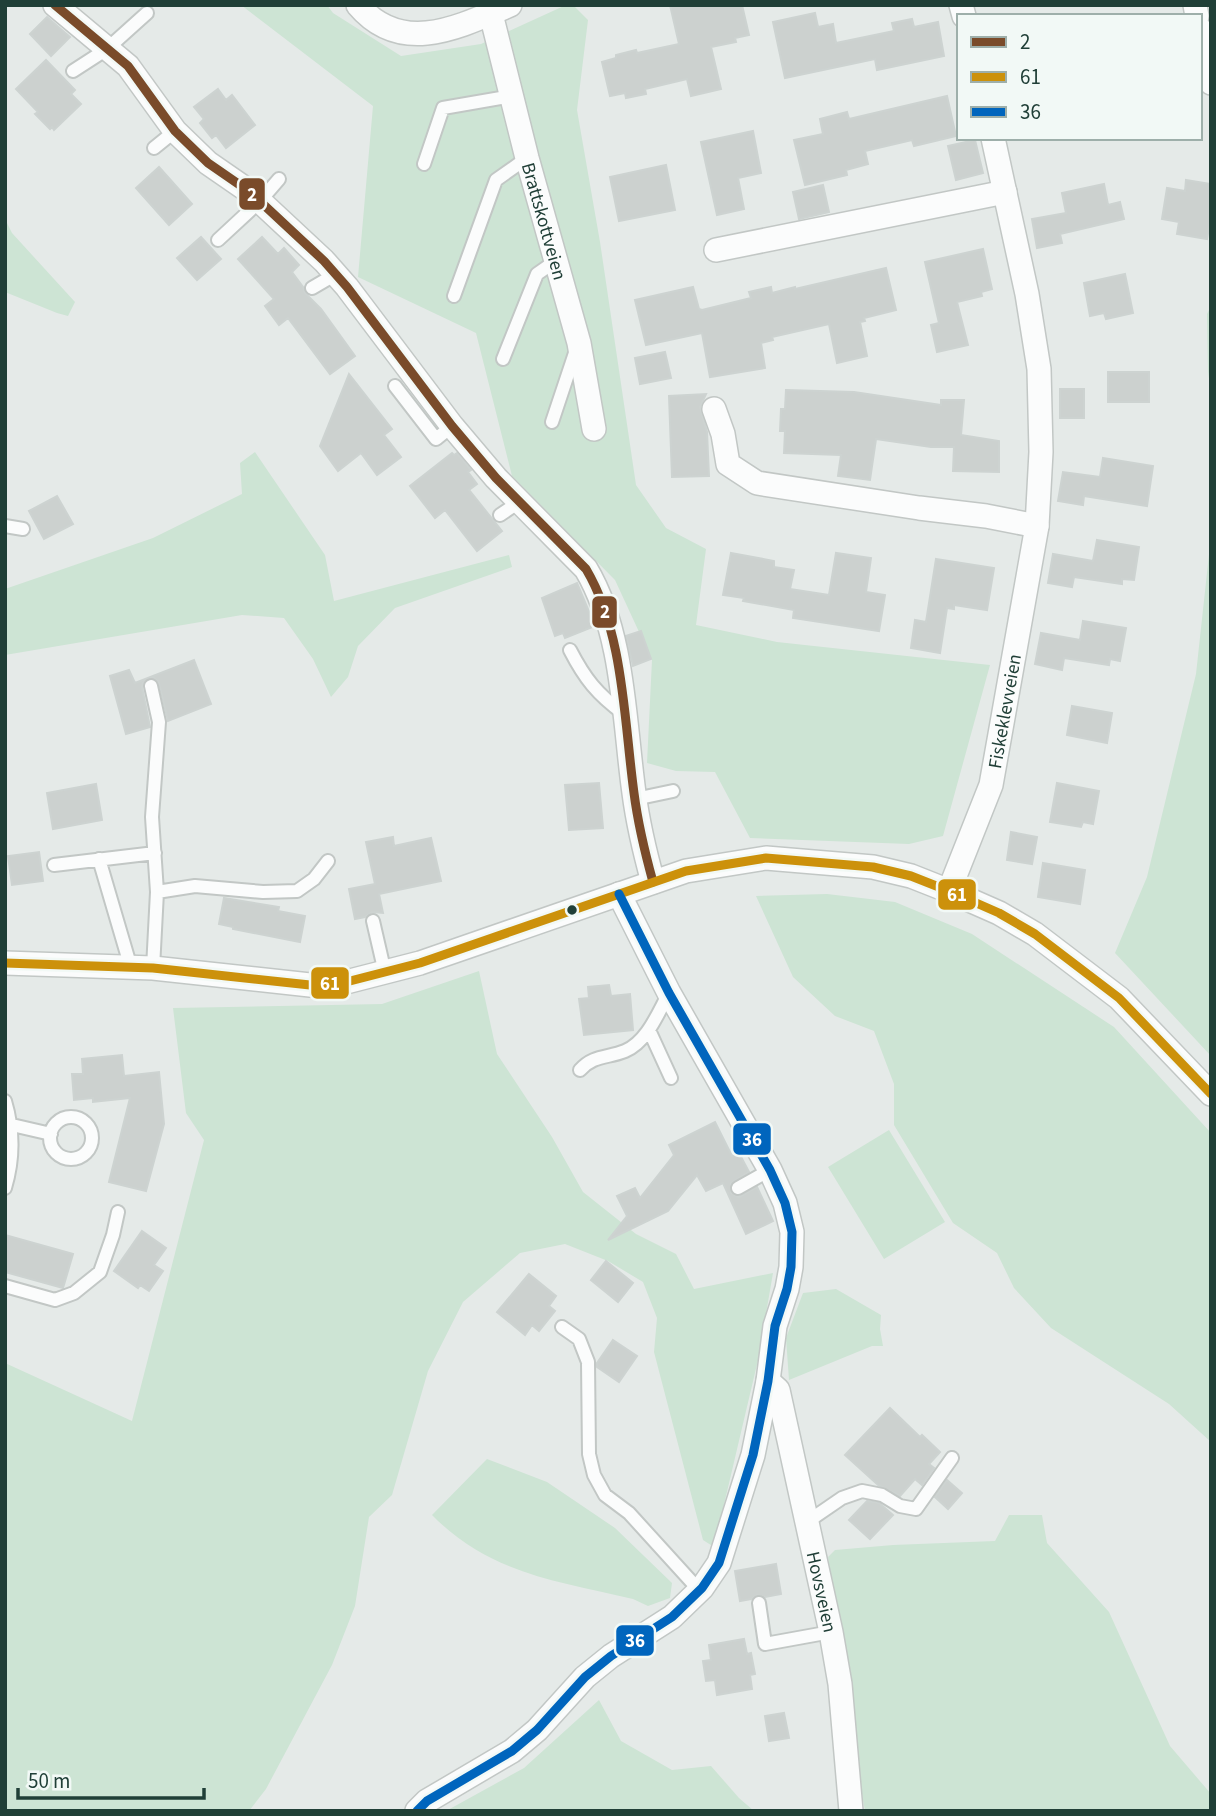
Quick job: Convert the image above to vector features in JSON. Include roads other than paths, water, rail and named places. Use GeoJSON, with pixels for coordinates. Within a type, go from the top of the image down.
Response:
{"type":"FeatureCollection","features":[{"type":"Feature","properties":{"kind":"street"},"geometry":{"type":"LineString","coordinates":[[55,5],[128,66],[174,131],[208,163],[260,201],[336,274],[452,426],[510,508],[586,569],[595,585],[609,630],[627,716],[640,833],[653,882]]}},
{"type":"Feature","properties":{"kind":"street","name":"Brattskottveien"},"geometry":{"type":"LineString","coordinates":[[358,5],[379,23],[394,30],[420,34],[462,27],[501,9],[512,96],[579,343],[594,429]]}},
{"type":"Feature","properties":{"kind":"street"},"geometry":{"type":"LineString","coordinates":[[1202,39],[1211,83]]}},
{"type":"Feature","properties":{"kind":"street","name":"Fiskeklevveien"},"geometry":{"type":"LineString","coordinates":[[950,891],[991,785],[1037,526],[1041,452],[1039,369],[1027,294],[993,140]]}},
{"type":"Feature","properties":{"kind":"street"},"geometry":{"type":"LineString","coordinates":[[716,250],[1005,192]]}},
{"type":"Feature","properties":{"kind":"street"},"geometry":{"type":"LineString","coordinates":[[714,409],[723,434],[729,464],[757,483],[986,516],[1037,526]]}},
{"type":"Feature","properties":{"kind":"street"},"geometry":{"type":"LineString","coordinates":[[5,963],[142,968],[310,985],[350,981],[420,963],[686,871],[766,858],[873,867],[911,876],[950,891],[1035,934],[1119,998],[1211,1094]]}},
{"type":"Feature","properties":{"kind":"street"},"geometry":{"type":"LineString","coordinates":[[416,1811],[427,1801],[512,1751],[537,1730],[585,1677],[611,1656],[672,1617],[699,1590],[719,1563],[755,1445],[768,1381],[775,1326],[787,1289],[793,1246],[785,1203],[770,1170],[668,993],[619,894]]}},
{"type":"Feature","properties":{"kind":"street","name":"Hovsveien"},"geometry":{"type":"LineString","coordinates":[[768,1381],[778,1390],[831,1632],[840,1684],[851,1811]]}},
{"type":"Feature","properties":{"kind":"street"},"geometry":{"type":"LineString","coordinates":[[755,1445],[771,1441],[789,1443]]}},
{"type":"Feature","properties":{"kind":"lane"},"geometry":{"type":"LineString","coordinates":[[73,71],[107,49],[147,13]]}},
{"type":"Feature","properties":{"kind":"lane"},"geometry":{"type":"LineString","coordinates":[[424,164],[443,107],[512,96]]}},
{"type":"Feature","properties":{"kind":"lane"},"geometry":{"type":"LineString","coordinates":[[154,148],[174,131]]}},
{"type":"Feature","properties":{"kind":"lane"},"geometry":{"type":"LineString","coordinates":[[454,296],[496,180],[527,158]]}},
{"type":"Feature","properties":{"kind":"lane"},"geometry":{"type":"LineString","coordinates":[[218,240],[260,201],[279,179]]}},
{"type":"Feature","properties":{"kind":"lane"},"geometry":{"type":"LineString","coordinates":[[503,359],[537,274],[557,260]]}},
{"type":"Feature","properties":{"kind":"lane"},"geometry":{"type":"LineString","coordinates":[[312,288],[336,274]]}},
{"type":"Feature","properties":{"kind":"lane"},"geometry":{"type":"LineString","coordinates":[[552,422],[579,343]]}},
{"type":"Feature","properties":{"kind":"lane"},"geometry":{"type":"LineString","coordinates":[[395,386],[436,439],[452,426]]}},
{"type":"Feature","properties":{"kind":"lane"},"geometry":{"type":"LineString","coordinates":[[5,526],[23,529]]}},
{"type":"Feature","properties":{"kind":"lane"},"geometry":{"type":"LineString","coordinates":[[570,650],[584,677],[603,698],[627,716]]}},
{"type":"Feature","properties":{"kind":"lane"},"geometry":{"type":"LineString","coordinates":[[142,968],[156,892],[152,817],[159,722],[151,686]]}},
{"type":"Feature","properties":{"kind":"lane"},"geometry":{"type":"LineString","coordinates":[[635,799],[673,791]]}},
{"type":"Feature","properties":{"kind":"lane"},"geometry":{"type":"LineString","coordinates":[[54,865],[155,852]]}},
{"type":"Feature","properties":{"kind":"lane"},"geometry":{"type":"LineString","coordinates":[[99,859],[142,968]]}},
{"type":"Feature","properties":{"kind":"lane"},"geometry":{"type":"LineString","coordinates":[[156,892],[195,886],[263,892],[297,891],[314,879],[328,861]]}},
{"type":"Feature","properties":{"kind":"lane"},"geometry":{"type":"LineString","coordinates":[[373,921],[385,973]]}},
{"type":"Feature","properties":{"kind":"lane"},"geometry":{"type":"LineString","coordinates":[[580,1070],[589,1060],[628,1050],[649,1030],[668,993]]}},
{"type":"Feature","properties":{"kind":"lane"},"geometry":{"type":"LineString","coordinates":[[649,1030],[671,1078]]}},
{"type":"Feature","properties":{"kind":"lane"},"geometry":{"type":"LineString","coordinates":[[5,1101],[12,1125],[13,1154],[5,1188]]}},
{"type":"Feature","properties":{"kind":"lane"},"geometry":{"type":"LineString","coordinates":[[12,1125],[51,1134]]}},
{"type":"Feature","properties":{"kind":"lane"},"geometry":{"type":"LineString","coordinates":[[738,1188],[770,1170]]}},
{"type":"Feature","properties":{"kind":"lane"},"geometry":{"type":"LineString","coordinates":[[5,1286],[55,1300],[74,1293],[100,1272],[118,1212]]}},
{"type":"Feature","properties":{"kind":"lane"},"geometry":{"type":"LineString","coordinates":[[562,1327],[579,1339],[588,1362],[589,1454],[594,1475],[605,1496],[629,1513],[699,1590]]}},
{"type":"Feature","properties":{"kind":"lane"},"geometry":{"type":"LineString","coordinates":[[807,1522],[842,1498],[862,1491],[882,1495],[900,1506],[916,1509],[952,1458]]}},
{"type":"Feature","properties":{"kind":"lane"},"geometry":{"type":"LineString","coordinates":[[758,1603],[765,1644],[831,1632]]}}]}
